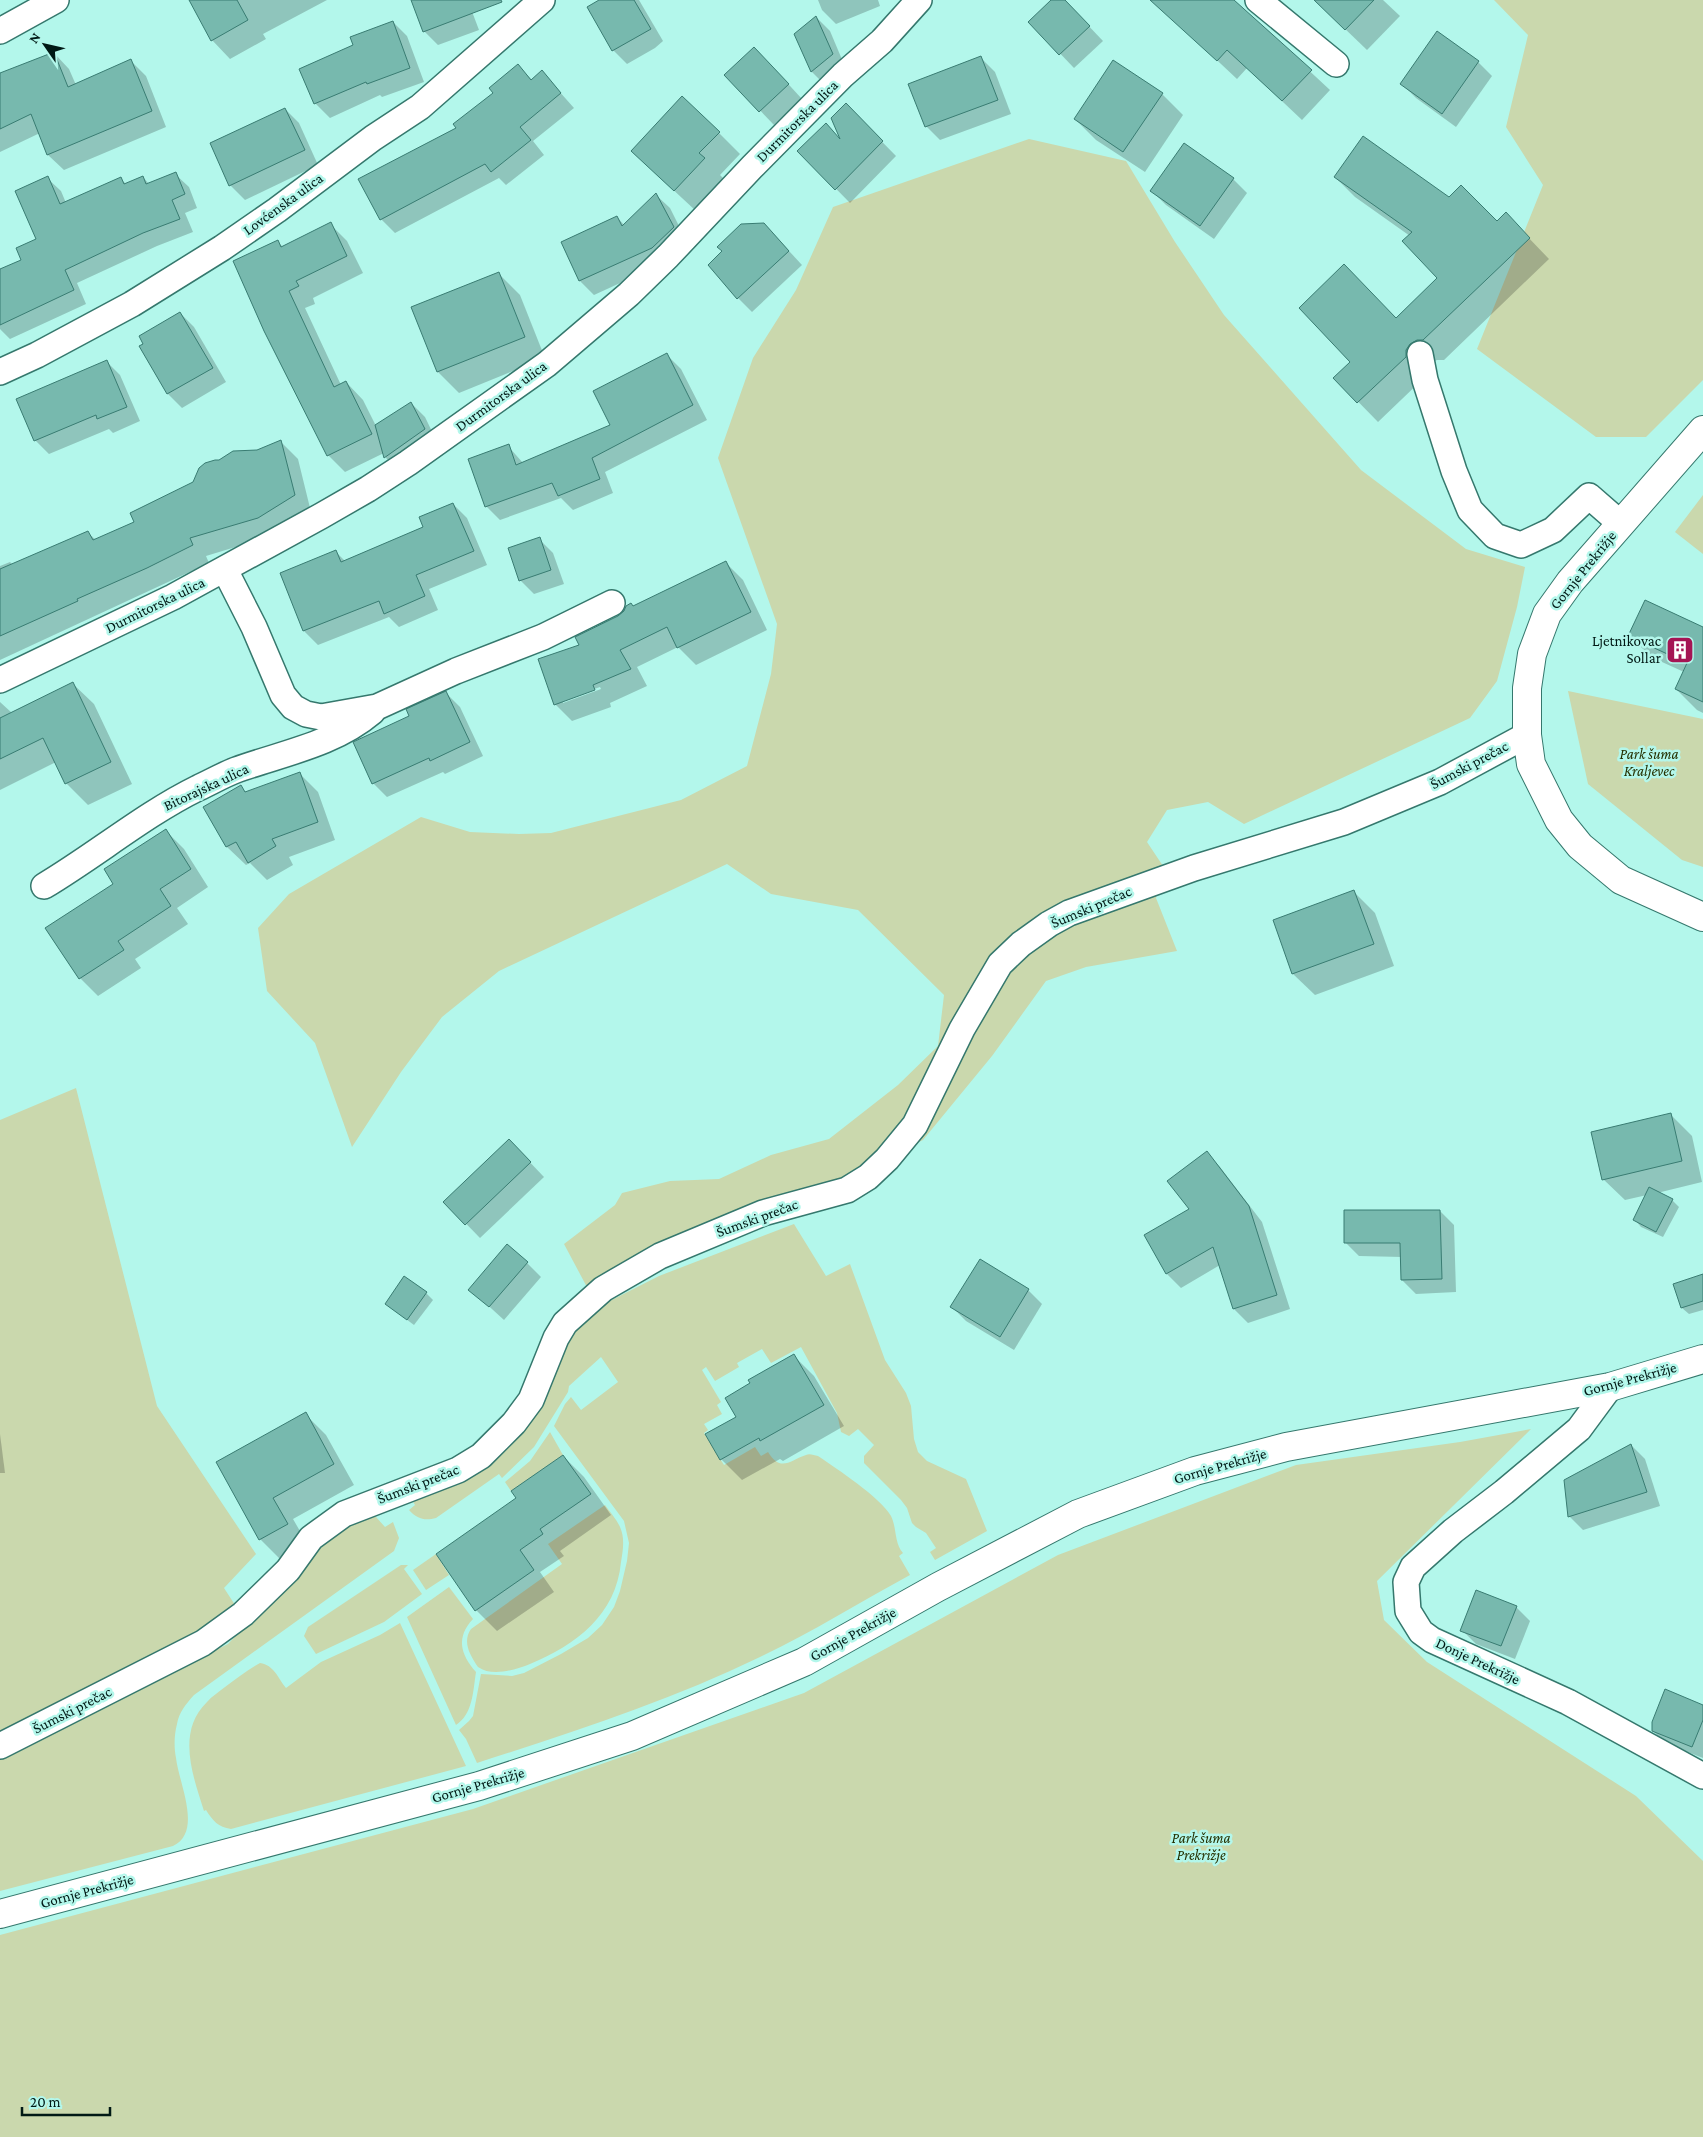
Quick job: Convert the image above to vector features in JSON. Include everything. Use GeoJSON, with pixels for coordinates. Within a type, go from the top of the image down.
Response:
{"type":"FeatureCollection","features":[{"type":"Feature","properties":{"kind":"street"},"geometry":{"type":"LineString","coordinates":[[0,31],[56,0]]}},
{"type":"Feature","properties":{"kind":"street","name":"Lovćenska ulica"},"geometry":{"type":"LineString","coordinates":[[0,372],[37,356],[132,304],[222,248],[420,107],[542,0]]}},
{"type":"Feature","properties":{"kind":"street","name":"Durmitorska ulica"},"geometry":{"type":"LineString","coordinates":[[0,680],[127,620],[225,570],[368,489],[547,364],[629,294],[668,256],[843,75],[882,41],[919,0]]}},
{"type":"Feature","properties":{"kind":"street"},"geometry":{"type":"LineString","coordinates":[[1258,0],[1336,64]]}},
{"type":"Feature","properties":{"kind":"street","name":"Gornje Prekrižje"},"geometry":{"type":"LineString","coordinates":[[1420,354],[1451,462],[1470,510],[1495,536],[1522,545],[1553,530],[1589,496],[1620,523]]}},
{"type":"Feature","properties":{"kind":"street","name":"Gornje Prekrižje"},"geometry":{"type":"LineString","coordinates":[[1703,430],[1620,523],[1570,582],[1547,614],[1532,654],[1527,688],[1527,735],[1531,764],[1560,820],[1580,846],[1621,880],[1703,917]]}},
{"type":"Feature","properties":{"kind":"street","name":"Bitorajska ulica"},"geometry":{"type":"LineString","coordinates":[[225,570],[254,627],[275,681],[283,695],[293,707],[306,714],[321,717],[377,707],[456,671],[543,638],[612,603]]}},
{"type":"Feature","properties":{"kind":"street","name":"Bitorajska ulica"},"geometry":{"type":"LineString","coordinates":[[44,886],[141,823],[169,802],[235,770],[293,752],[337,735],[359,722],[377,707]]}},
{"type":"Feature","properties":{"kind":"street","name":"Šumski prečac"},"geometry":{"type":"LineString","coordinates":[[0,1746],[203,1643],[243,1614],[288,1570],[311,1538],[344,1514],[458,1470],[481,1456],[514,1422],[531,1400],[556,1338],[565,1323],[602,1289],[660,1256],[725,1228],[763,1213],[847,1190],[868,1177],[887,1159],[915,1125],[962,1029],[1000,964],[1021,944],[1049,924],[1069,913],[1184,871],[1344,822],[1440,782],[1527,735]]}},
{"type":"Feature","properties":{"kind":"street","name":"Gornje Prekrižje"},"geometry":{"type":"LineString","coordinates":[[0,1914],[487,1784],[632,1736],[804,1662],[938,1587],[1078,1514],[1195,1471],[1286,1447],[1610,1387],[1703,1359]]}},
{"type":"Feature","properties":{"kind":"street","name":"Donje Prekrižje"},"geometry":{"type":"LineString","coordinates":[[1610,1387],[1579,1429],[1504,1492],[1453,1531],[1413,1567],[1406,1582],[1408,1611],[1420,1632],[1432,1640],[1568,1702],[1703,1776]]}},
{"type":"Feature","properties":{"kind":"green space"},"geometry":{"type":"Polygon","coordinates":[[[1494,0],[1703,0],[1703,380],[1646,437],[1596,437],[1477,349],[1543,185],[1506,127],[1528,35],[1494,0]]]}},
{"type":"Feature","properties":{"kind":"green space"},"geometry":{"type":"Polygon","coordinates":[[[1029,139],[1126,161],[1175,242],[1224,315],[1361,470],[1466,549],[1525,567],[1517,607],[1497,681],[1470,718],[1244,824],[1208,802],[1167,810],[1147,842],[1163,866],[1156,898],[1177,951],[1086,967],[1046,981],[992,1056],[923,1140],[865,1169],[588,1289],[564,1244],[615,1205],[622,1193],[670,1181],[719,1179],[771,1155],[829,1139],[898,1085],[938,1046],[944,995],[858,910],[771,894],[727,864],[499,971],[442,1017],[401,1072],[352,1147],[315,1043],[267,991],[258,928],[289,894],[421,817],[470,832],[551,833],[681,800],[747,766],[771,674],[777,624],[718,458],[753,358],[796,290],[833,207],[1029,139]]]}},
{"type":"Feature","properties":{"kind":"green space"},"geometry":{"type":"Polygon","coordinates":[[[1703,495],[1703,554],[1675,532],[1703,495]]]}},
{"type":"Feature","properties":{"kind":"green space","name":"Park šuma Kraljevec"},"geometry":{"type":"Polygon","coordinates":[[[1568,691],[1703,719],[1703,867],[1682,860],[1588,784],[1568,691]]]}},
{"type":"Feature","properties":{"kind":"green space"},"geometry":{"type":"Polygon","coordinates":[[[76,1088],[157,1406],[256,1554],[224,1588],[237,1608],[140,1669],[0,1738],[0,1120],[76,1088]]]}},
{"type":"Feature","properties":{"kind":"green space"},"geometry":{"type":"Polygon","coordinates":[[[794,1224],[826,1276],[850,1264],[885,1360],[906,1393],[911,1406],[914,1439],[918,1452],[927,1461],[966,1479],[987,1531],[935,1560],[930,1552],[936,1548],[926,1533],[912,1523],[907,1508],[901,1500],[864,1463],[864,1456],[874,1445],[858,1429],[849,1436],[841,1432],[837,1413],[801,1347],[771,1363],[762,1349],[737,1363],[739,1367],[715,1381],[706,1367],[702,1370],[721,1402],[717,1405],[722,1414],[704,1424],[708,1430],[704,1433],[724,1465],[755,1447],[761,1456],[768,1452],[777,1462],[782,1463],[790,1462],[807,1454],[818,1456],[858,1484],[885,1508],[893,1521],[898,1545],[903,1553],[899,1556],[910,1575],[798,1638],[726,1673],[656,1702],[477,1763],[466,1739],[459,1730],[473,1716],[481,1674],[512,1676],[524,1673],[588,1638],[602,1625],[614,1607],[620,1591],[629,1543],[624,1521],[554,1426],[565,1404],[571,1397],[581,1410],[618,1382],[601,1357],[569,1386],[568,1392],[534,1447],[502,1478],[499,1474],[436,1518],[421,1518],[412,1513],[409,1510],[415,1505],[409,1495],[465,1475],[562,1346],[592,1310],[659,1276],[794,1224]]]}},
{"type":"Feature","properties":{"kind":"green space","name":"Park šuma Prekrižje"},"geometry":{"type":"Polygon","coordinates":[[[1531,1429],[1377,1581],[1384,1620],[1427,1662],[1636,1796],[1703,1861],[1703,2137],[0,2137],[0,1935],[473,1809],[804,1693],[1058,1555],[1296,1465],[1460,1442],[1531,1429]]]}},
{"type":"Feature","properties":{"kind":"green space"},"geometry":{"type":"Polygon","coordinates":[[[550,1432],[563,1455],[511,1491],[505,1482],[530,1461],[550,1432]]]}},
{"type":"Feature","properties":{"kind":"green space"},"geometry":{"type":"Polygon","coordinates":[[[605,1505],[620,1527],[623,1535],[623,1544],[618,1581],[602,1613],[591,1626],[563,1648],[530,1664],[497,1672],[490,1672],[478,1667],[467,1644],[468,1634],[471,1629],[562,1564],[548,1544],[605,1505]]]}},
{"type":"Feature","properties":{"kind":"green space"},"geometry":{"type":"Polygon","coordinates":[[[372,1515],[385,1527],[393,1522],[399,1538],[394,1551],[194,1695],[181,1712],[176,1728],[175,1754],[187,1806],[187,1830],[182,1839],[173,1846],[0,1891],[0,1757],[228,1644],[336,1529],[372,1515]]]}},
{"type":"Feature","properties":{"kind":"green space"},"geometry":{"type":"Polygon","coordinates":[[[436,1554],[449,1575],[426,1590],[413,1570],[436,1554]]]}},
{"type":"Feature","properties":{"kind":"green space"},"geometry":{"type":"Polygon","coordinates":[[[401,1565],[408,1565],[404,1569],[422,1594],[384,1622],[316,1654],[304,1636],[308,1627],[401,1565]]]}},
{"type":"Feature","properties":{"kind":"green space"},"geometry":{"type":"Polygon","coordinates":[[[449,1587],[473,1619],[464,1632],[462,1646],[466,1659],[476,1672],[469,1708],[466,1715],[456,1725],[407,1617],[449,1587]]]}},
{"type":"Feature","properties":{"kind":"green space"},"geometry":{"type":"Polygon","coordinates":[[[400,1623],[466,1766],[231,1829],[219,1825],[206,1810],[204,1811],[192,1769],[190,1740],[192,1727],[198,1714],[209,1700],[260,1663],[269,1666],[286,1688],[321,1662],[380,1635],[400,1623]]]}},
{"type":"Feature","properties":{"kind":"building"},"geometry":{"type":"Polygon","coordinates":[[[189,0],[237,0],[248,20],[211,41],[189,0]]]}},
{"type":"Feature","properties":{"kind":"building"},"geometry":{"type":"Polygon","coordinates":[[[411,0],[501,0],[502,2],[423,32],[411,0]]]}},
{"type":"Feature","properties":{"kind":"building"},"geometry":{"type":"Polygon","coordinates":[[[599,0],[634,0],[651,29],[612,51],[587,7],[599,0]]]}},
{"type":"Feature","properties":{"kind":"building"},"geometry":{"type":"Polygon","coordinates":[[[1051,0],[1065,0],[1090,26],[1059,55],[1028,22],[1051,0]]]}},
{"type":"Feature","properties":{"kind":"building"},"geometry":{"type":"Polygon","coordinates":[[[1150,0],[1234,0],[1312,70],[1282,101],[1227,50],[1217,61],[1150,0]]]}},
{"type":"Feature","properties":{"kind":"building"},"geometry":{"type":"Polygon","coordinates":[[[1314,0],[1374,0],[1345,30],[1314,0]]]}},
{"type":"Feature","properties":{"kind":"building"},"geometry":{"type":"Polygon","coordinates":[[[816,16],[833,54],[811,72],[794,34],[816,16]]]}},
{"type":"Feature","properties":{"kind":"building"},"geometry":{"type":"Polygon","coordinates":[[[393,21],[410,68],[367,84],[366,82],[314,104],[299,69],[353,45],[350,37],[393,21]]]}},
{"type":"Feature","properties":{"kind":"building"},"geometry":{"type":"Polygon","coordinates":[[[1437,31],[1479,61],[1442,114],[1400,84],[1437,31]]]}},
{"type":"Feature","properties":{"kind":"building"},"geometry":{"type":"Polygon","coordinates":[[[754,47],[789,84],[759,112],[724,75],[754,47]]]}},
{"type":"Feature","properties":{"kind":"building"},"geometry":{"type":"Polygon","coordinates":[[[54,52],[68,87],[131,59],[152,111],[47,155],[31,114],[0,129],[0,73],[54,52]]]}},
{"type":"Feature","properties":{"kind":"building"},"geometry":{"type":"Polygon","coordinates":[[[981,56],[998,100],[925,127],[908,84],[981,56]]]}},
{"type":"Feature","properties":{"kind":"building"},"geometry":{"type":"Polygon","coordinates":[[[1113,60],[1163,93],[1123,152],[1074,119],[1113,60]]]}},
{"type":"Feature","properties":{"kind":"building"},"geometry":{"type":"Polygon","coordinates":[[[518,64],[531,80],[542,70],[561,93],[520,127],[531,140],[491,172],[485,164],[380,220],[358,179],[456,128],[453,124],[493,93],[489,88],[518,64]]]}},
{"type":"Feature","properties":{"kind":"building"},"geometry":{"type":"Polygon","coordinates":[[[682,96],[720,132],[699,153],[705,158],[674,191],[631,151],[682,96]]]}},
{"type":"Feature","properties":{"kind":"building"},"geometry":{"type":"Polygon","coordinates":[[[846,103],[883,141],[835,190],[797,151],[826,123],[840,139],[831,118],[846,103]]]}},
{"type":"Feature","properties":{"kind":"building"},"geometry":{"type":"Polygon","coordinates":[[[285,108],[305,150],[229,186],[210,143],[285,108]]]}},
{"type":"Feature","properties":{"kind":"building"},"geometry":{"type":"Polygon","coordinates":[[[1363,136],[1449,197],[1461,185],[1497,221],[1506,212],[1530,238],[1423,340],[1417,340],[1410,344],[1406,350],[1406,357],[1357,403],[1333,378],[1350,362],[1299,308],[1344,264],[1396,318],[1437,278],[1402,241],[1412,232],[1334,177],[1363,136]]]}},
{"type":"Feature","properties":{"kind":"building"},"geometry":{"type":"Polygon","coordinates":[[[1184,143],[1234,178],[1200,226],[1150,191],[1184,143]]]}},
{"type":"Feature","properties":{"kind":"building"},"geometry":{"type":"Polygon","coordinates":[[[176,172],[185,194],[172,200],[180,219],[143,233],[65,270],[74,290],[0,325],[0,269],[21,260],[16,248],[36,239],[15,191],[48,176],[60,204],[121,177],[124,184],[143,176],[146,184],[176,172]]]}},
{"type":"Feature","properties":{"kind":"building"},"geometry":{"type":"Polygon","coordinates":[[[656,193],[674,227],[652,248],[579,281],[561,242],[617,216],[622,226],[656,193]]]}},
{"type":"Feature","properties":{"kind":"building"},"geometry":{"type":"Polygon","coordinates":[[[331,222],[347,256],[296,281],[299,286],[289,291],[334,387],[346,381],[372,434],[327,456],[264,331],[233,261],[278,240],[281,247],[331,222]]]}},
{"type":"Feature","properties":{"kind":"building"},"geometry":{"type":"Polygon","coordinates":[[[764,223],[789,251],[737,299],[708,265],[722,251],[717,247],[741,224],[764,223]]]}},
{"type":"Feature","properties":{"kind":"building"},"geometry":{"type":"Polygon","coordinates":[[[499,272],[525,337],[437,372],[411,307],[499,272]]]}},
{"type":"Feature","properties":{"kind":"building"},"geometry":{"type":"Polygon","coordinates":[[[180,312],[213,368],[167,394],[139,346],[143,344],[139,336],[180,312]]]}},
{"type":"Feature","properties":{"kind":"building"},"geometry":{"type":"Polygon","coordinates":[[[667,353],[693,405],[592,458],[600,479],[558,496],[552,483],[485,507],[468,459],[509,444],[516,465],[610,425],[593,391],[667,353]]]}},
{"type":"Feature","properties":{"kind":"building"},"geometry":{"type":"Polygon","coordinates":[[[107,360],[127,407],[97,419],[96,415],[34,441],[16,399],[107,360]]]}},
{"type":"Feature","properties":{"kind":"building"},"geometry":{"type":"Polygon","coordinates":[[[411,402],[425,429],[384,458],[375,425],[411,402]]]}},
{"type":"Feature","properties":{"kind":"building"},"geometry":{"type":"Polygon","coordinates":[[[281,440],[295,495],[258,518],[190,538],[193,545],[77,599],[78,601],[0,636],[0,569],[88,531],[93,540],[134,522],[130,513],[193,482],[199,468],[205,463],[219,460],[233,451],[257,450],[281,440]]]}},
{"type":"Feature","properties":{"kind":"building"},"geometry":{"type":"Polygon","coordinates":[[[453,503],[474,551],[416,575],[425,596],[384,614],[379,601],[303,631],[280,573],[336,550],[341,562],[423,527],[419,517],[453,503]]]}},
{"type":"Feature","properties":{"kind":"building"},"geometry":{"type":"Polygon","coordinates":[[[540,537],[551,570],[519,581],[508,548],[540,537]]]}},
{"type":"Feature","properties":{"kind":"building"},"geometry":{"type":"Polygon","coordinates":[[[726,561],[751,612],[677,648],[667,627],[620,650],[631,669],[593,685],[595,690],[554,705],[538,659],[579,645],[575,637],[618,616],[631,603],[633,606],[726,561]]]}},
{"type":"Feature","properties":{"kind":"building","name":"Ljetnikovac Sollar"},"geometry":{"type":"Polygon","coordinates":[[[1645,600],[1703,627],[1703,702],[1675,689],[1687,663],[1628,636],[1645,600]]]}},
{"type":"Feature","properties":{"kind":"building"},"geometry":{"type":"Polygon","coordinates":[[[73,682],[111,762],[65,784],[43,738],[0,759],[0,718],[73,682]]]}},
{"type":"Feature","properties":{"kind":"building"},"geometry":{"type":"Polygon","coordinates":[[[446,691],[470,742],[430,761],[429,758],[372,784],[353,742],[409,716],[406,709],[446,691]]]}},
{"type":"Feature","properties":{"kind":"building"},"geometry":{"type":"Polygon","coordinates":[[[300,772],[318,822],[272,839],[276,846],[248,863],[236,842],[226,847],[203,807],[241,785],[245,792],[300,772]]]}},
{"type":"Feature","properties":{"kind":"building"},"geometry":{"type":"Polygon","coordinates":[[[166,829],[191,869],[160,889],[171,906],[118,941],[124,950],[79,979],[45,928],[113,884],[104,869],[166,829]]]}},
{"type":"Feature","properties":{"kind":"building"},"geometry":{"type":"Polygon","coordinates":[[[1354,890],[1374,944],[1292,974],[1273,920],[1354,890]]]}},
{"type":"Feature","properties":{"kind":"building"},"geometry":{"type":"Polygon","coordinates":[[[1671,1113],[1682,1161],[1602,1180],[1591,1132],[1671,1113]]]}},
{"type":"Feature","properties":{"kind":"building"},"geometry":{"type":"Polygon","coordinates":[[[509,1139],[531,1162],[465,1225],[443,1202],[509,1139]]]}},
{"type":"Feature","properties":{"kind":"building"},"geometry":{"type":"Polygon","coordinates":[[[1207,1151],[1249,1206],[1277,1295],[1233,1309],[1213,1247],[1166,1274],[1144,1235],[1189,1209],[1167,1181],[1207,1151]]]}},
{"type":"Feature","properties":{"kind":"building"},"geometry":{"type":"Polygon","coordinates":[[[1649,1187],[1673,1199],[1656,1232],[1633,1220],[1649,1187]]]}},
{"type":"Feature","properties":{"kind":"building"},"geometry":{"type":"Polygon","coordinates":[[[1344,1210],[1440,1210],[1442,1279],[1401,1280],[1400,1243],[1344,1243],[1344,1210]]]}},
{"type":"Feature","properties":{"kind":"building"},"geometry":{"type":"Polygon","coordinates":[[[507,1244],[528,1262],[489,1307],[468,1290],[507,1244]]]}},
{"type":"Feature","properties":{"kind":"building"},"geometry":{"type":"Polygon","coordinates":[[[980,1259],[1029,1289],[1000,1337],[950,1307],[980,1259]]]}},
{"type":"Feature","properties":{"kind":"building"},"geometry":{"type":"Polygon","coordinates":[[[1703,1274],[1703,1301],[1681,1308],[1673,1284],[1703,1274]]]}},
{"type":"Feature","properties":{"kind":"building"},"geometry":{"type":"Polygon","coordinates":[[[404,1276],[427,1292],[407,1320],[385,1304],[404,1276]]]}},
{"type":"Feature","properties":{"kind":"building"},"geometry":{"type":"Polygon","coordinates":[[[794,1354],[824,1405],[760,1441],[759,1438],[720,1460],[705,1434],[736,1417],[725,1398],[750,1383],[748,1380],[794,1354]]]}},
{"type":"Feature","properties":{"kind":"building"},"geometry":{"type":"Polygon","coordinates":[[[306,1412],[334,1464],[273,1498],[288,1524],[259,1540],[216,1462],[306,1412]]]}},
{"type":"Feature","properties":{"kind":"building"},"geometry":{"type":"Polygon","coordinates":[[[1631,1444],[1647,1492],[1568,1517],[1564,1480],[1631,1444]]]}},
{"type":"Feature","properties":{"kind":"building"},"geometry":{"type":"Polygon","coordinates":[[[563,1455],[591,1494],[540,1529],[543,1534],[520,1550],[534,1570],[475,1611],[436,1554],[516,1498],[511,1491],[563,1455]]]}},
{"type":"Feature","properties":{"kind":"building"},"geometry":{"type":"Polygon","coordinates":[[[1476,1590],[1517,1606],[1501,1646],[1460,1631],[1476,1590]]]}},
{"type":"Feature","properties":{"kind":"building"},"geometry":{"type":"Polygon","coordinates":[[[1665,1689],[1703,1705],[1703,1720],[1692,1747],[1652,1731],[1652,1722],[1665,1689]]]}},
{"type":"Feature","properties":{"kind":"place","name":"Ljetnikovac Sollar"},"geometry":{"type":"Point","coordinates":[1680,650]}}]}
